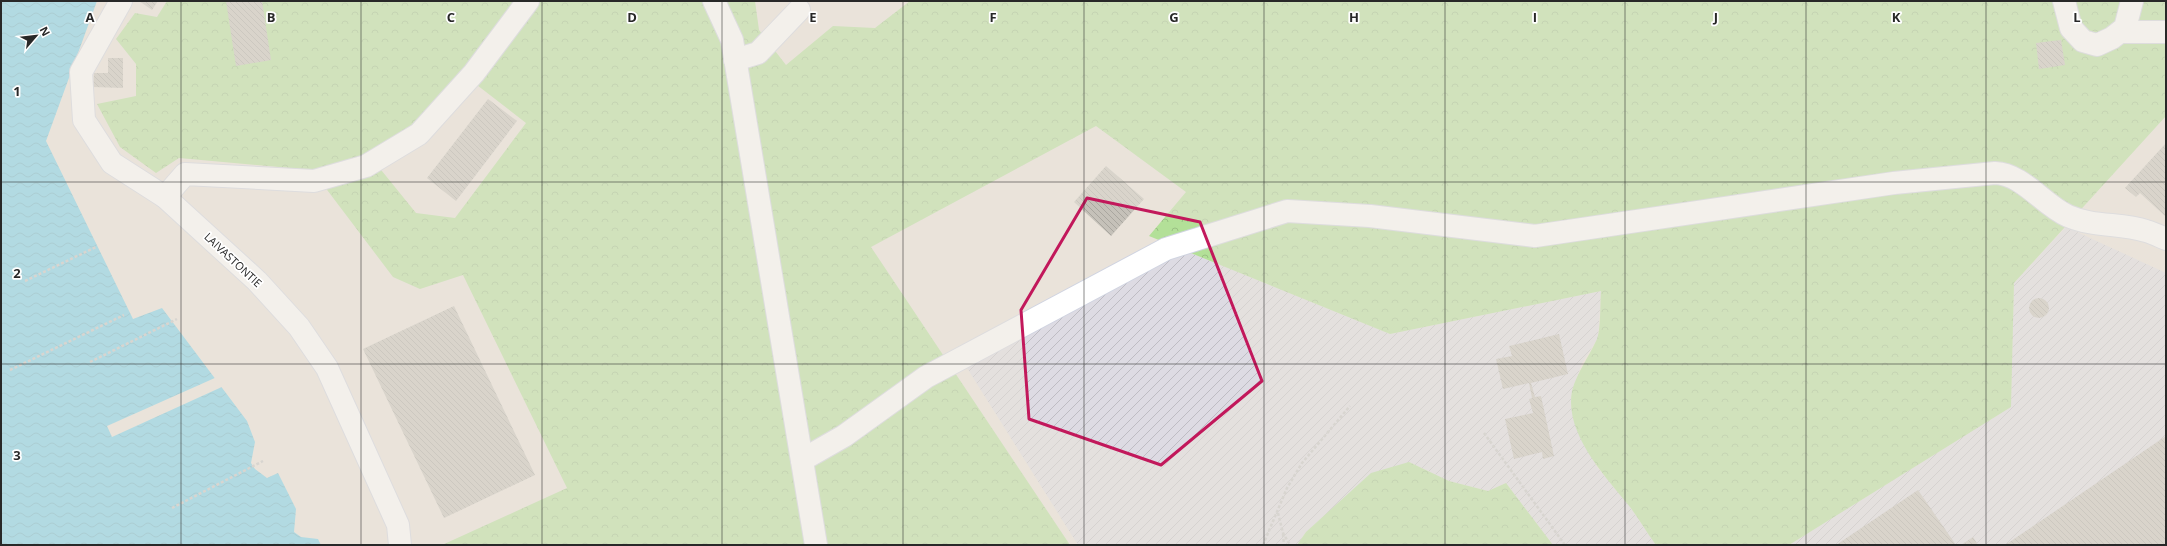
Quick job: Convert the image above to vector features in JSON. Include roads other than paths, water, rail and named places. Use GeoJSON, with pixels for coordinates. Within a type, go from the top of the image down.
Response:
{"type":"FeatureCollection","features":[{"type":"Feature","properties":{"kind":"street","name":"LAIVASTONTIE"},"geometry":{"type":"LineString","coordinates":[[121,1],[82,72],[84,120],[112,163],[165,197],[257,281],[299,327],[327,368],[398,525],[400,545]]}},
{"type":"Feature","properties":{"kind":"street"},"geometry":{"type":"LineString","coordinates":[[165,197],[185,174],[314,181],[366,166],[419,134],[474,73],[528,1]]}},
{"type":"Feature","properties":{"kind":"street"},"geometry":{"type":"LineString","coordinates":[[714,1],[732,40],[816,545]]}},
{"type":"Feature","properties":{"kind":"street"},"geometry":{"type":"LineString","coordinates":[[2064,1],[2071,28],[2083,41],[2097,45],[2125,28],[2132,1]]}},
{"type":"Feature","properties":{"kind":"street"},"geometry":{"type":"LineString","coordinates":[[735,60],[758,53],[799,10]]}},
{"type":"Feature","properties":{"kind":"street"},"geometry":{"type":"LineString","coordinates":[[2120,32],[2166,32]]}},
{"type":"Feature","properties":{"kind":"street"},"geometry":{"type":"LineString","coordinates":[[802,460],[844,436],[926,377],[1166,249],[1287,211],[1370,216],[1536,236],[1894,184],[1996,173],[2006,174],[2015,178],[2054,209],[2070,217],[2099,224],[2145,230],[2166,239]]}},
{"type":"Feature","properties":{"kind":"water"},"geometry":{"type":"Polygon","coordinates":[[[1,1],[97,1],[46,141],[133,319],[162,308],[247,421],[255,442],[251,463],[255,469],[267,478],[278,473],[296,509],[294,532],[301,537],[318,539],[321,545],[1,545],[1,1]]]}}]}
